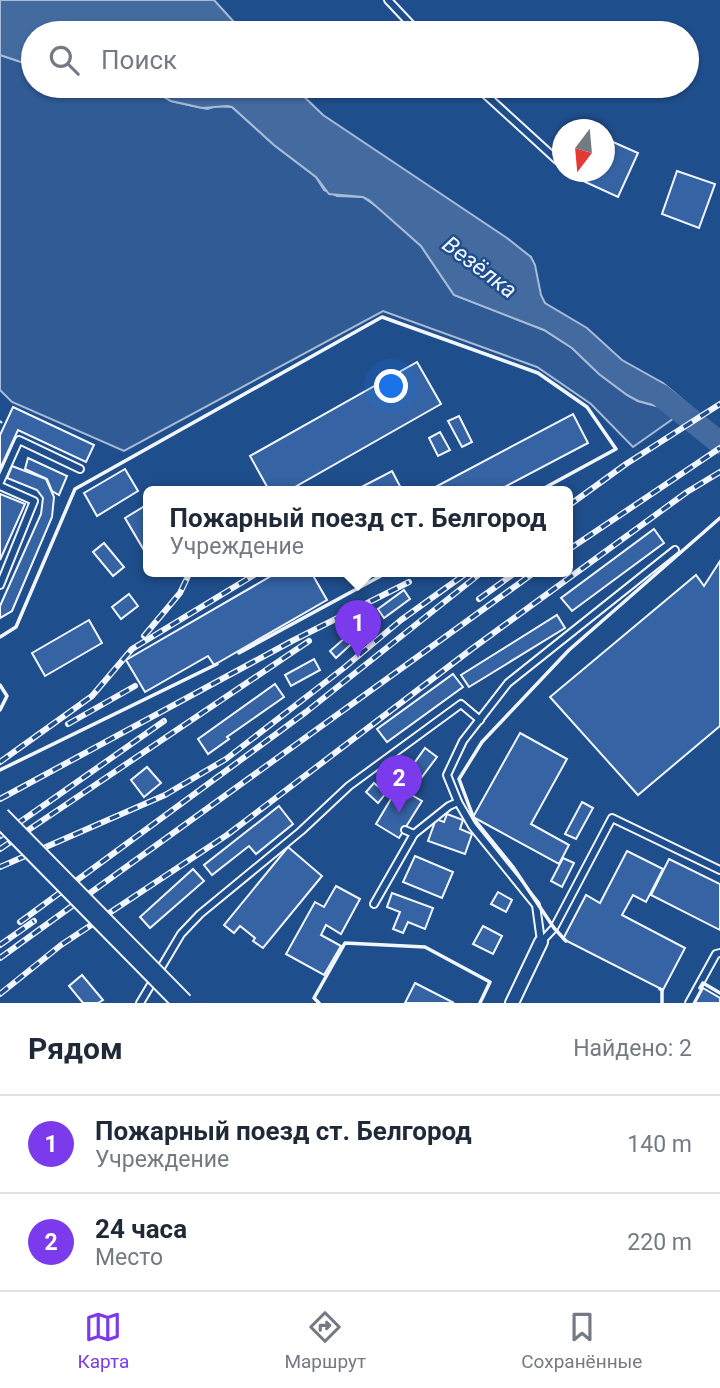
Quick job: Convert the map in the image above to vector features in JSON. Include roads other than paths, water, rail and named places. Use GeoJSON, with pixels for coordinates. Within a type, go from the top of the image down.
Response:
{"type":"FeatureCollection","features":[{"type":"Feature","properties":{"kind":"main road"},"geometry":{"type":"LineString","coordinates":[[0,817],[183,1003]]}},
{"type":"Feature","properties":{"kind":"street"},"geometry":{"type":"LineString","coordinates":[[512,1003],[541,942]]}},
{"type":"Feature","properties":{"kind":"lane"},"geometry":{"type":"LineString","coordinates":[[388,0],[408,21]]}},
{"type":"Feature","properties":{"kind":"lane"},"geometry":{"type":"LineString","coordinates":[[489,98],[552,155]]}},
{"type":"Feature","properties":{"kind":"lane"},"geometry":{"type":"LineString","coordinates":[[0,585],[2,574],[34,501],[0,484],[19,440],[80,469]]}},
{"type":"Feature","properties":{"kind":"lane"},"geometry":{"type":"LineString","coordinates":[[541,942],[536,905],[472,827],[447,775],[463,741],[508,683],[675,550]]}},
{"type":"Feature","properties":{"kind":"lane"},"geometry":{"type":"LineString","coordinates":[[140,1003],[181,934],[200,914],[300,831],[349,786],[461,704],[480,720]]}},
{"type":"Feature","properties":{"kind":"lane"},"geometry":{"type":"LineString","coordinates":[[374,905],[414,834],[458,802]]}},
{"type":"Feature","properties":{"kind":"lane"},"geometry":{"type":"LineString","coordinates":[[541,942],[554,928],[612,818],[720,870]]}},
{"type":"Feature","properties":{"kind":"lane"},"geometry":{"type":"LineString","coordinates":[[405,830],[414,834]]}},
{"type":"Feature","properties":{"kind":"lane"},"geometry":{"type":"LineString","coordinates":[[689,1003],[716,954],[720,953]]}},
{"type":"Feature","properties":{"kind":"water"},"geometry":{"type":"Polygon","coordinates":[[[0,0],[214,0],[233,21],[21,21],[21,62],[0,55],[0,0]]]}},
{"type":"Feature","properties":{"kind":"water"},"geometry":{"type":"Polygon","coordinates":[[[166,98],[305,98],[323,115],[507,238],[531,257],[545,303],[587,328],[622,360],[663,383],[690,406],[685,413],[677,416],[668,409],[638,401],[599,374],[572,348],[544,330],[454,295],[421,246],[369,200],[329,194],[316,177],[274,145],[232,107],[202,108],[166,98]]]}},
{"type":"Feature","properties":{"kind":"waterway","name":"Везёлка"},"geometry":{"type":"LineString","coordinates":[[660,395],[720,443]]}},
{"type":"Feature","properties":{"kind":"railway"},"geometry":{"type":"LineString","coordinates":[[573,502],[626,464],[720,404]]}},
{"type":"Feature","properties":{"kind":"railway"},"geometry":{"type":"LineString","coordinates":[[573,547],[720,448]]}},
{"type":"Feature","properties":{"kind":"railway"},"geometry":{"type":"LineString","coordinates":[[573,575],[687,492],[720,472]]}},
{"type":"Feature","properties":{"kind":"railway"},"geometry":{"type":"LineString","coordinates":[[144,636],[180,593],[188,577]]}},
{"type":"Feature","properties":{"kind":"railway"},"geometry":{"type":"LineString","coordinates":[[0,762],[92,696],[132,649],[251,577]]}},
{"type":"Feature","properties":{"kind":"railway"},"geometry":{"type":"LineString","coordinates":[[0,867],[165,795],[226,759],[401,620],[461,577]]}},
{"type":"Feature","properties":{"kind":"railway"},"geometry":{"type":"LineString","coordinates":[[20,922],[306,712],[476,577]]}},
{"type":"Feature","properties":{"kind":"railway"},"geometry":{"type":"LineString","coordinates":[[479,599],[509,577]]}},
{"type":"Feature","properties":{"kind":"railway"},"geometry":{"type":"LineString","coordinates":[[0,958],[528,577]]}},
{"type":"Feature","properties":{"kind":"railway"},"geometry":{"type":"LineString","coordinates":[[0,994],[61,945],[227,835],[570,577]]}},
{"type":"Feature","properties":{"kind":"railway"},"geometry":{"type":"LineString","coordinates":[[0,799],[292,641],[409,582]]}},
{"type":"Feature","properties":{"kind":"railway"},"geometry":{"type":"LineString","coordinates":[[0,849],[309,641]]}},
{"type":"Feature","properties":{"kind":"railway"},"geometry":{"type":"LineString","coordinates":[[68,724],[135,686]]}},
{"type":"Feature","properties":{"kind":"railway"},"geometry":{"type":"LineString","coordinates":[[0,836],[164,721]]}},
{"type":"Feature","properties":{"kind":"railway"},"geometry":{"type":"LineString","coordinates":[[0,945],[34,921]]}},
{"type":"Feature","properties":{"kind":"place","name":"Пожарный поезд ст. Белгород"},"geometry":{"type":"Point","coordinates":[358,658]}},
{"type":"Feature","properties":{"kind":"place","name":"24 часа"},"geometry":{"type":"Point","coordinates":[399,813]}}]}
